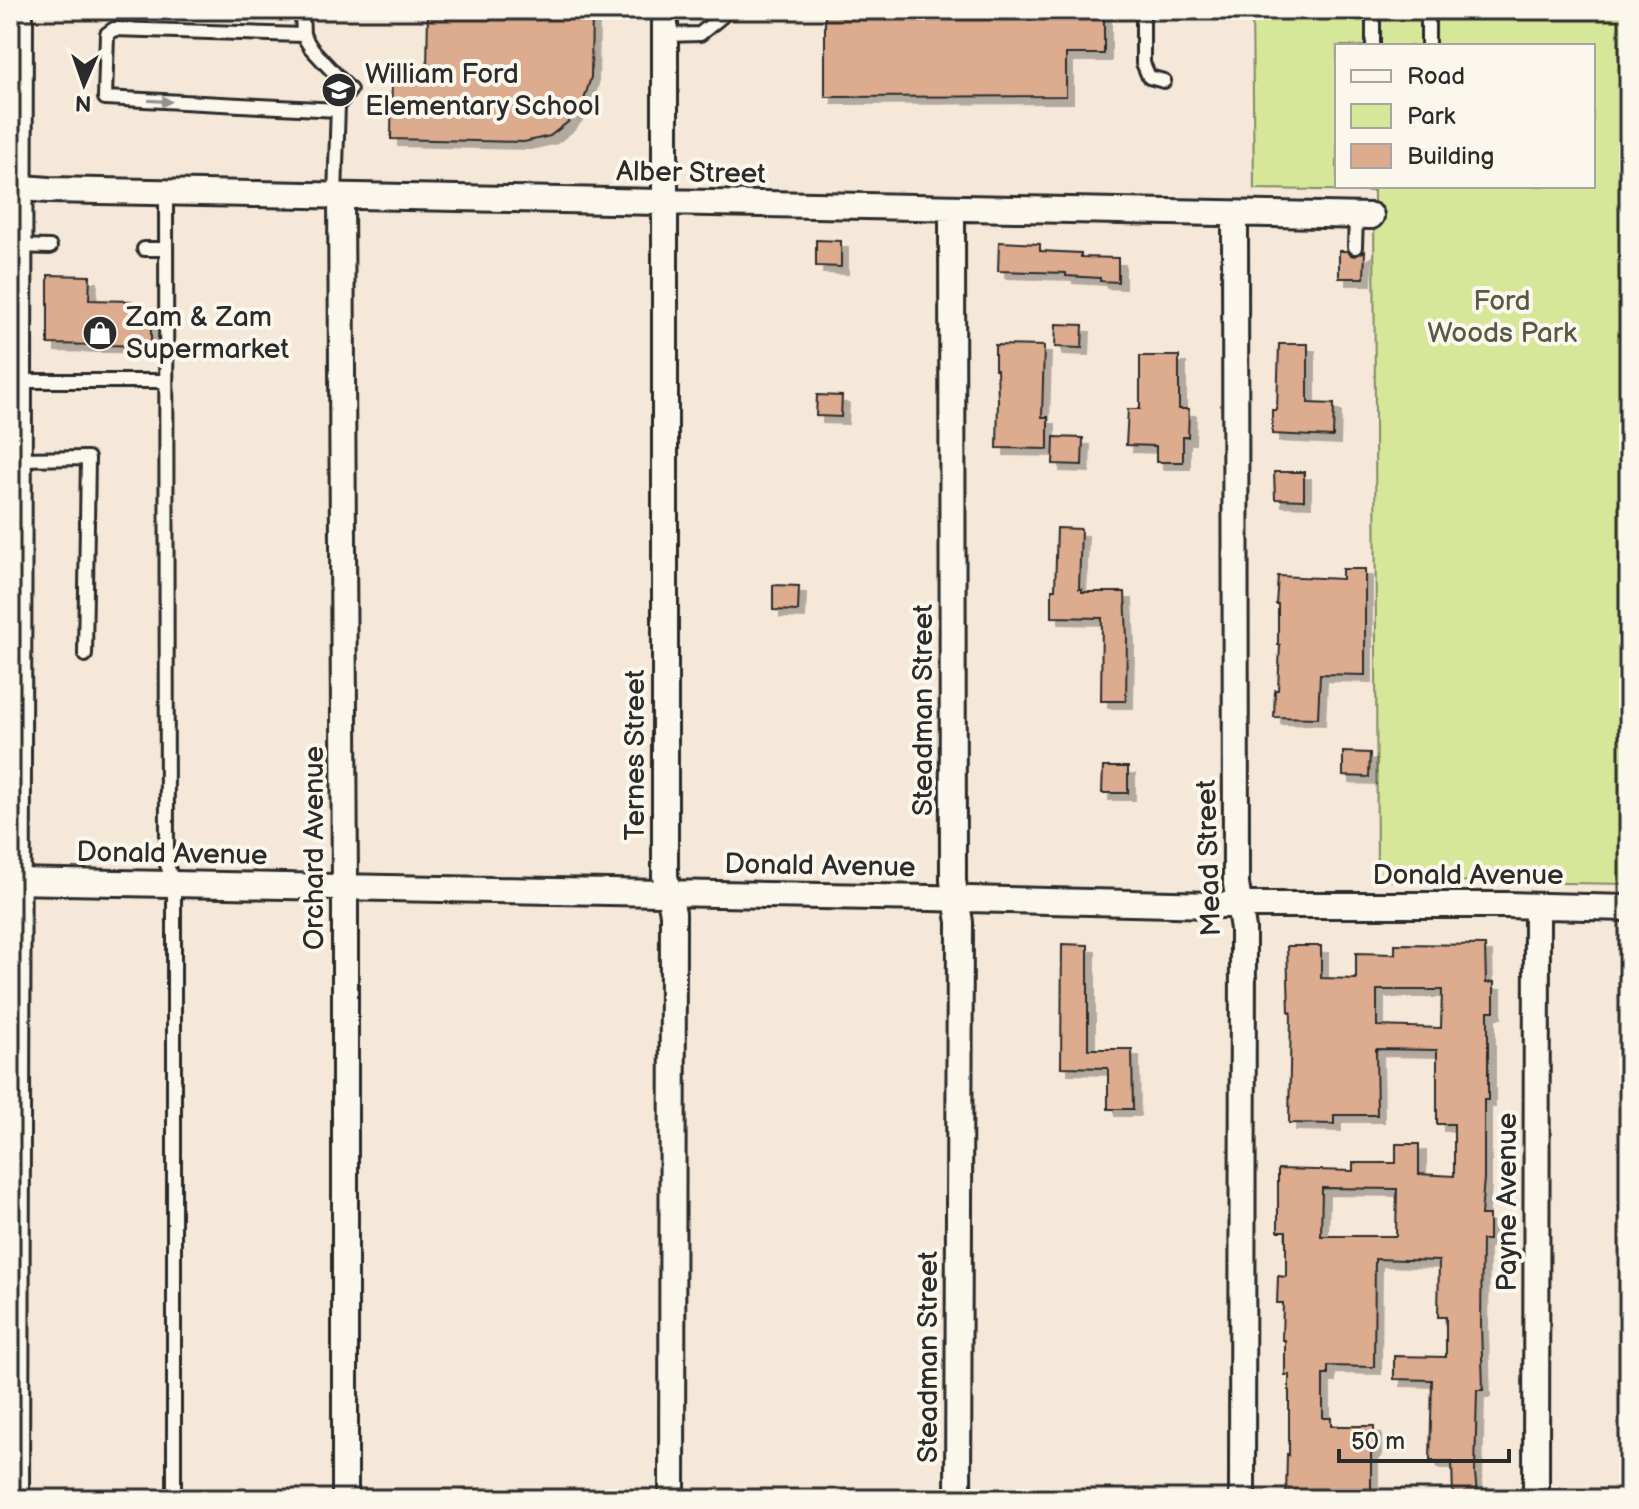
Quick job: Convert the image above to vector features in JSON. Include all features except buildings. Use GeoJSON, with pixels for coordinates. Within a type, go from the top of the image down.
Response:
{"type":"FeatureCollection","features":[{"type":"Feature","properties":{"kind":"street"},"geometry":{"type":"LineString","coordinates":[[13,1499],[12,881],[16,246],[13,187],[17,10]]}},
{"type":"Feature","properties":{"kind":"street","name":"Ternes Street"},"geometry":{"type":"LineString","coordinates":[[665,22],[665,876],[673,913],[672,1499]]}},
{"type":"Feature","properties":{"kind":"street","name":"Alber Street"},"geometry":{"type":"LineString","coordinates":[[13,187],[1364,216]]}},
{"type":"Feature","properties":{"kind":"street","name":"Orchard Avenue"},"geometry":{"type":"LineString","coordinates":[[338,196],[345,887],[345,1499]]}},
{"type":"Feature","properties":{"kind":"street","name":"Steadman Street"},"geometry":{"type":"LineString","coordinates":[[952,209],[953,881],[960,922],[958,1499]]}},
{"type":"Feature","properties":{"kind":"street","name":"Mead Street"},"geometry":{"type":"LineString","coordinates":[[1235,214],[1236,884],[1243,929],[1242,1499]]}},
{"type":"Feature","properties":{"kind":"street","name":"Donald Avenue"},"geometry":{"type":"LineString","coordinates":[[12,881],[1239,905],[1629,908]]}},
{"type":"Feature","properties":{"kind":"street","name":"Payne Avenue"},"geometry":{"type":"LineString","coordinates":[[1536,1499],[1537,906]]}},
{"type":"Feature","properties":{"kind":"lane"},"geometry":{"type":"LineString","coordinates":[[302,10],[303,35],[350,90],[338,105],[338,196]]}},
{"type":"Feature","properties":{"kind":"lane"},"geometry":{"type":"LineString","coordinates":[[1143,10],[1143,63],[1149,77],[1164,81]]}},
{"type":"Feature","properties":{"kind":"lane"},"geometry":{"type":"LineString","coordinates":[[1373,10],[1373,44]]}},
{"type":"Feature","properties":{"kind":"lane"},"geometry":{"type":"LineString","coordinates":[[1428,10],[1428,44]]}},
{"type":"Feature","properties":{"kind":"lane"},"geometry":{"type":"LineString","coordinates":[[665,22],[700,34],[722,16]]}},
{"type":"Feature","properties":{"kind":"lane"},"geometry":{"type":"LineString","coordinates":[[303,35],[114,29],[107,34],[105,98],[338,110]]}},
{"type":"Feature","properties":{"kind":"lane"},"geometry":{"type":"LineString","coordinates":[[166,192],[167,865],[174,884],[174,1499]]}},
{"type":"Feature","properties":{"kind":"lane"},"geometry":{"type":"LineString","coordinates":[[1355,247],[1364,216]]}},
{"type":"Feature","properties":{"kind":"lane"},"geometry":{"type":"LineString","coordinates":[[16,246],[50,247]]}},
{"type":"Feature","properties":{"kind":"lane"},"geometry":{"type":"LineString","coordinates":[[144,249],[166,249]]}},
{"type":"Feature","properties":{"kind":"lane"},"geometry":{"type":"LineString","coordinates":[[16,381],[166,381]]}},
{"type":"Feature","properties":{"kind":"lane"},"geometry":{"type":"LineString","coordinates":[[16,459],[88,458],[85,655]]}},
{"type":"Feature","properties":{"kind":"green space","name":"Ford Woods Park"},"geometry":{"type":"Polygon","coordinates":[[[1252,10],[1629,10],[1629,884],[1377,880],[1374,191],[1254,189],[1252,10]]]}},
{"type":"Feature","properties":{"kind":"place","name":"William Ford Elementary School"},"geometry":{"type":"Point","coordinates":[339,90]}},
{"type":"Feature","properties":{"kind":"place","name":"Zam & Zam Supermarket"},"geometry":{"type":"Point","coordinates":[100,333]}}]}
